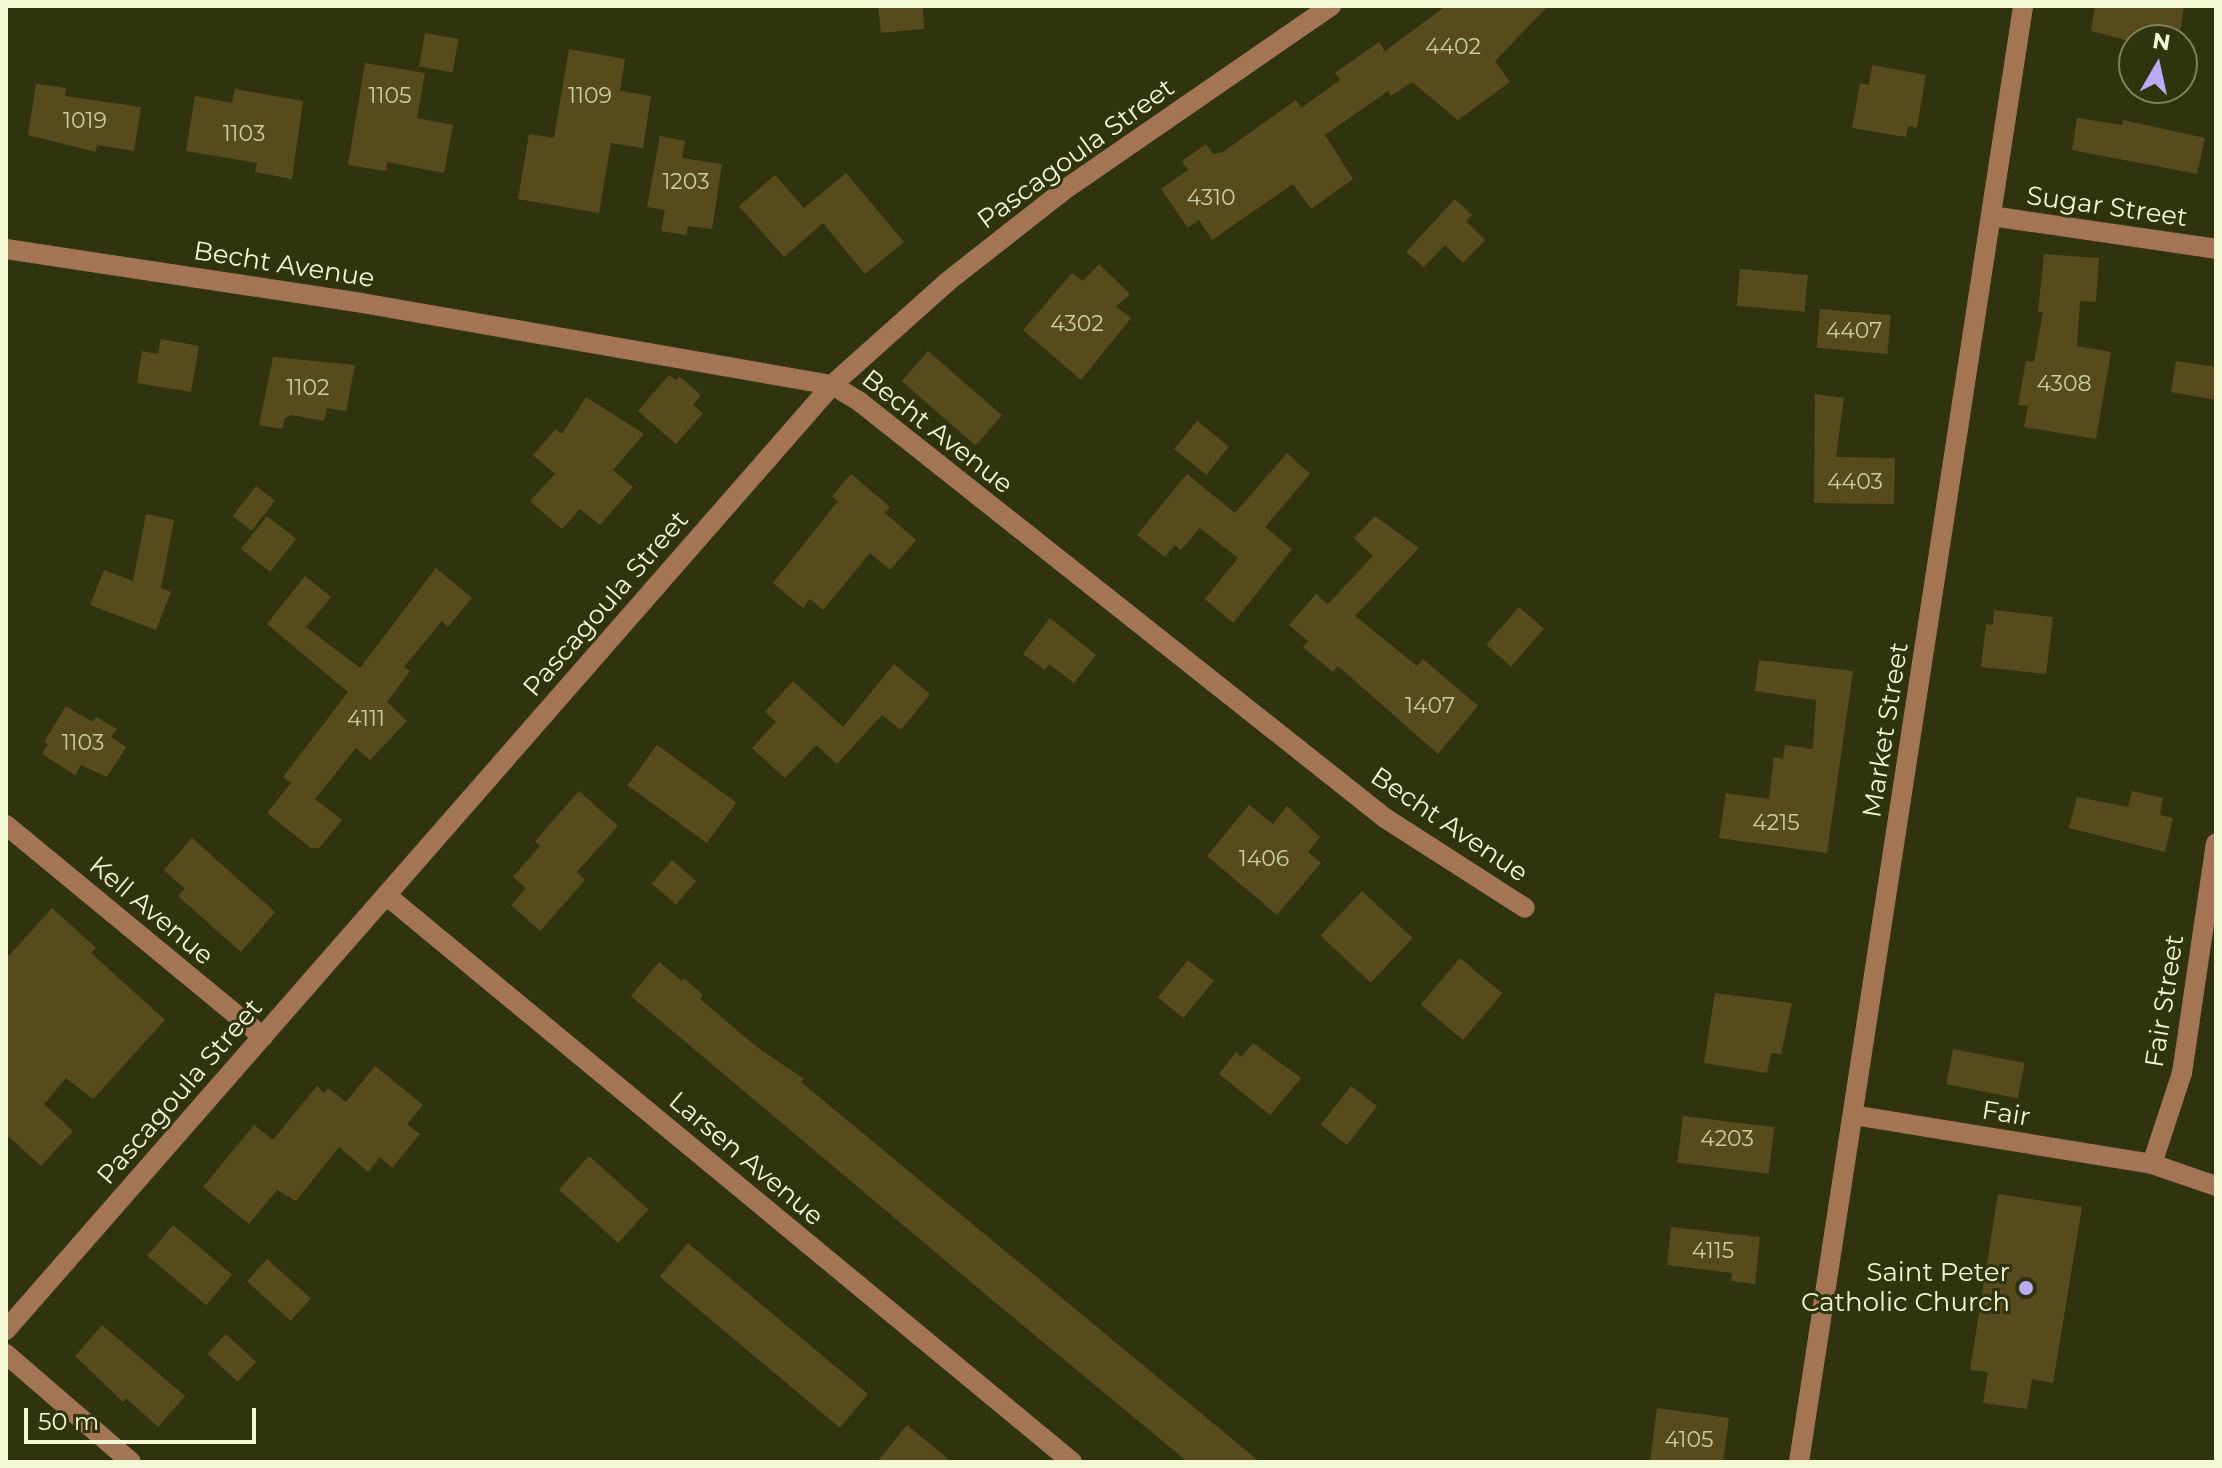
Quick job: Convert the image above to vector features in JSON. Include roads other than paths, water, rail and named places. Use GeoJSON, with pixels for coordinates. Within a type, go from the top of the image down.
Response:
{"type":"FeatureCollection","features":[{"type":"Feature","properties":{"kind":"street","name":"Pascagoula Street"},"geometry":{"type":"LineString","coordinates":[[6,1330],[832,385],[947,282],[1067,188],[1331,6]]}},
{"type":"Feature","properties":{"kind":"street","name":"Market Street"},"geometry":{"type":"LineString","coordinates":[[1799,1462],[2023,6]]}},
{"type":"Feature","properties":{"kind":"street","name":"Sugar Street"},"geometry":{"type":"LineString","coordinates":[[1991,216],[2216,249]]}},
{"type":"Feature","properties":{"kind":"street","name":"Becht Avenue"},"geometry":{"type":"LineString","coordinates":[[6,249],[362,303],[832,385],[860,402],[1385,818],[1525,908]]}},
{"type":"Feature","properties":{"kind":"street","name":"Kell Avenue"},"geometry":{"type":"LineString","coordinates":[[6,825],[263,1037]]}},
{"type":"Feature","properties":{"kind":"street","name":"Fair Street"},"geometry":{"type":"LineString","coordinates":[[2152,1164],[2182,1073],[2216,844]]}},
{"type":"Feature","properties":{"kind":"street","name":"Larsen Avenue"},"geometry":{"type":"LineString","coordinates":[[386,895],[1072,1462]]}},
{"type":"Feature","properties":{"kind":"street","name":"Fair"},"geometry":{"type":"LineString","coordinates":[[1853,1115],[2152,1164],[2216,1186]]}},
{"type":"Feature","properties":{"kind":"street"},"geometry":{"type":"LineString","coordinates":[[6,1354],[131,1462]]}},
{"type":"Feature","properties":{"kind":"place","name":"Saint Peter Catholic Church"},"geometry":{"type":"Point","coordinates":[2026,1288]}}]}
